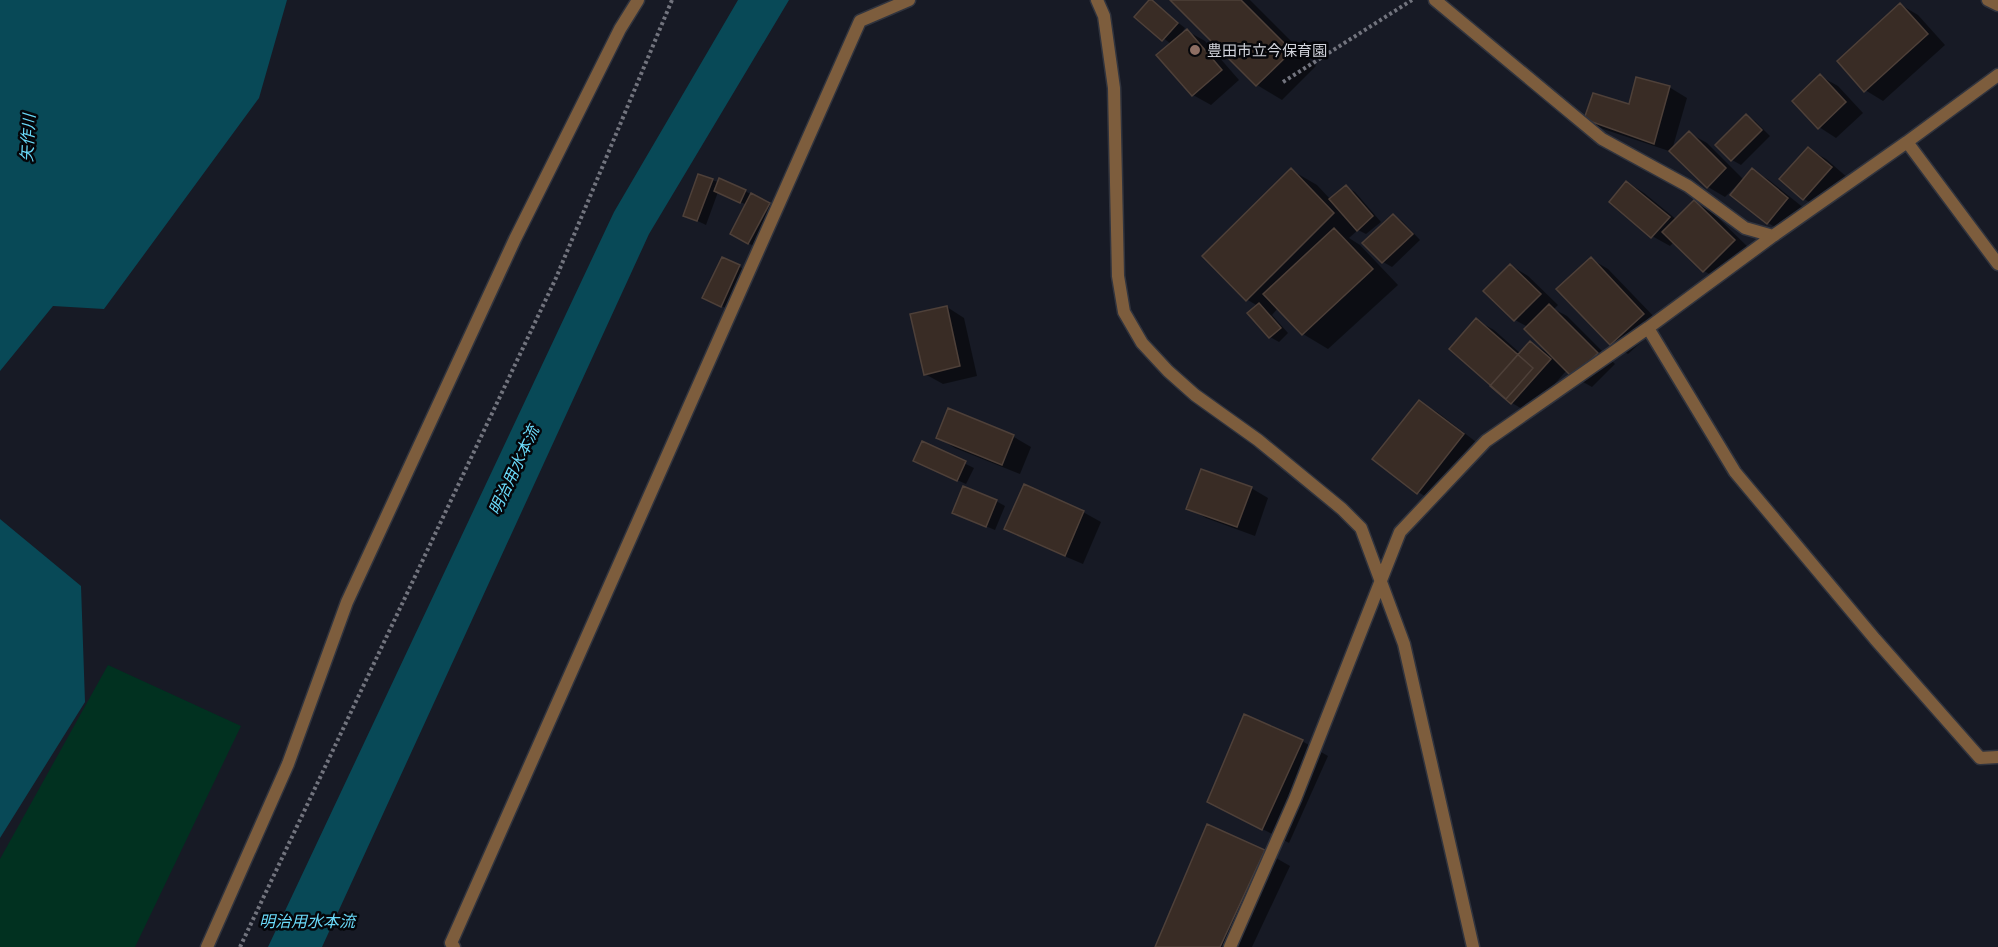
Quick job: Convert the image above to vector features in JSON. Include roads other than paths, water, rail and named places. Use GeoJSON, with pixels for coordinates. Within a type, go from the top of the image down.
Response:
{"type":"FeatureCollection","features":[{"type":"Feature","properties":{"kind":"street"},"geometry":{"type":"LineString","coordinates":[[207,947],[288,764],[347,602],[515,239],[615,40],[638,0]]}},
{"type":"Feature","properties":{"kind":"street"},"geometry":{"type":"LineString","coordinates":[[454,947],[451,943],[860,21],[909,0]]}},
{"type":"Feature","properties":{"kind":"street"},"geometry":{"type":"LineString","coordinates":[[1097,0],[1104,16],[1114,88],[1118,276],[1124,312],[1142,343],[1168,371],[1195,395],[1258,440],[1342,509],[1360,528],[1381,578],[1404,644],[1473,947]]}},
{"type":"Feature","properties":{"kind":"street"},"geometry":{"type":"LineString","coordinates":[[1435,0],[1602,139],[1688,186],[1744,228],[1773,236]]}},
{"type":"Feature","properties":{"kind":"street"},"geometry":{"type":"LineString","coordinates":[[1988,0],[1998,5]]}},
{"type":"Feature","properties":{"kind":"street"},"geometry":{"type":"LineString","coordinates":[[1230,947],[1294,800],[1400,532],[1486,441],[1648,328],[1998,75]]}},
{"type":"Feature","properties":{"kind":"street"},"geometry":{"type":"LineString","coordinates":[[1907,142],[1998,264]]}},
{"type":"Feature","properties":{"kind":"street"},"geometry":{"type":"LineString","coordinates":[[1648,328],[1735,472],[1875,639],[1980,758],[1998,757]]}},
{"type":"Feature","properties":{"kind":"water","name":"矢作川"},"geometry":{"type":"Polygon","coordinates":[[[0,0],[287,0],[259,98],[104,309],[53,306],[0,371],[0,0]]]}},
{"type":"Feature","properties":{"kind":"water","name":"明治用水本流"},"geometry":{"type":"Polygon","coordinates":[[[738,0],[789,0],[649,234],[322,947],[268,947],[614,212],[738,0]]]}},
{"type":"Feature","properties":{"kind":"water"},"geometry":{"type":"Polygon","coordinates":[[[0,519],[81,586],[85,702],[0,838],[0,519]]]}},
{"type":"Feature","properties":{"kind":"place","name":"豊田市立今保育園"},"geometry":{"type":"Point","coordinates":[1195,50]}}]}
